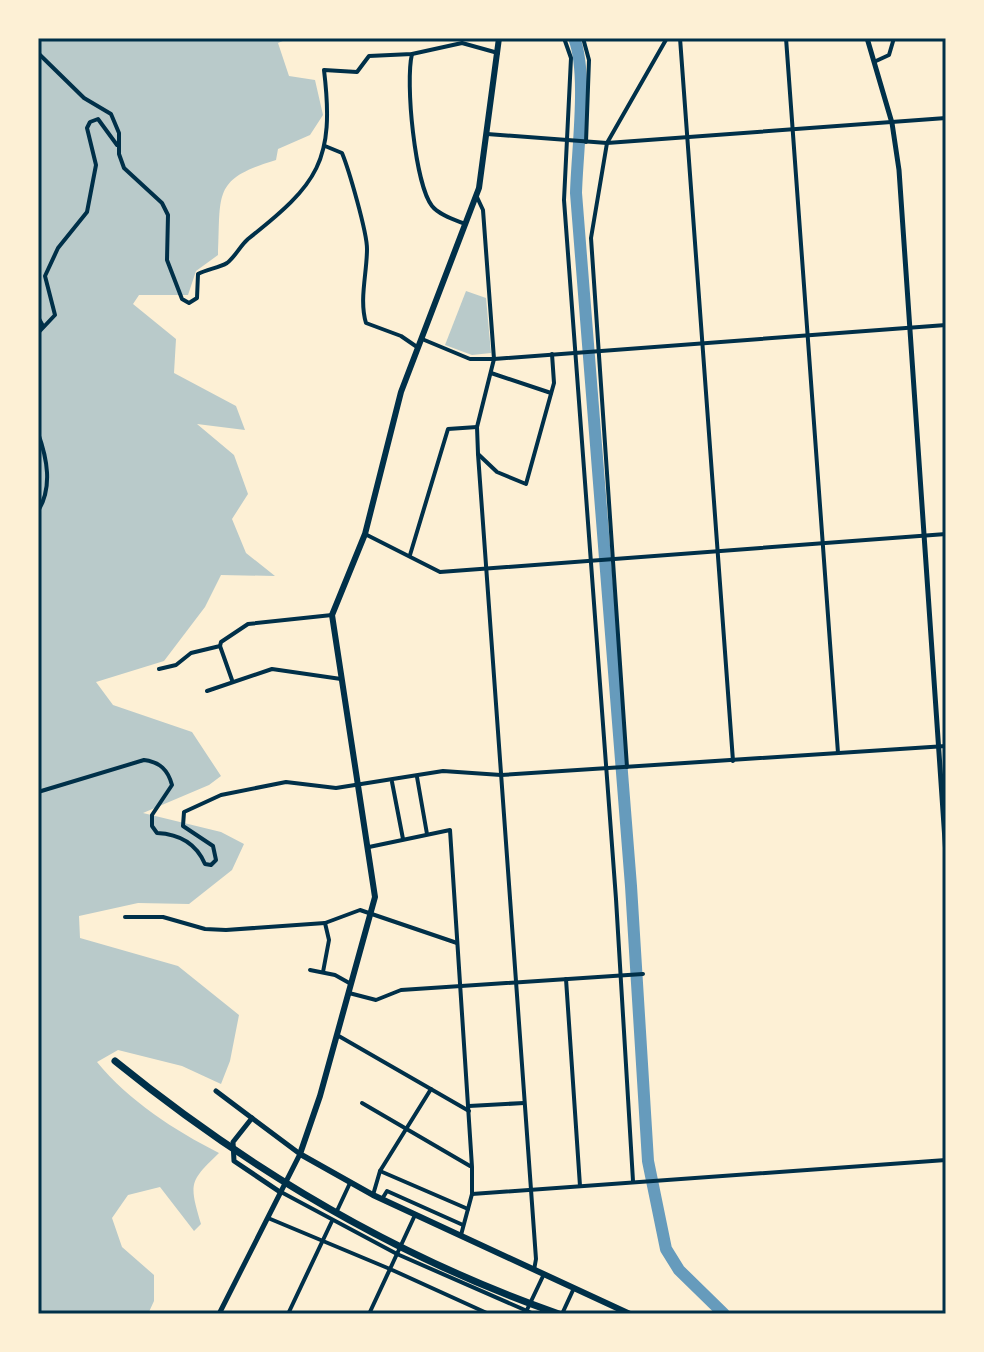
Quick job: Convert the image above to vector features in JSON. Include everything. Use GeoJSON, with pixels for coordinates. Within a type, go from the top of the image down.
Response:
{"type":"FeatureCollection","features":[{"type":"Feature","properties":{"kind":"highway"},"geometry":{"type":"LineString","coordinates":[[549,1314],[418,1260],[316,1206],[204,1134],[113,1062],[206,1131],[318,1203],[448,1269],[560,1314]]}},
{"type":"Feature","properties":{"kind":"main road"},"geometry":{"type":"LineString","coordinates":[[499,38],[476,195],[401,392],[365,534],[332,615],[375,884],[371,913],[300,1154],[373,1195],[630,1314]]}},
{"type":"Feature","properties":{"kind":"street"},"geometry":{"type":"LineString","coordinates":[[564,38],[571,58],[564,200],[633,1181]]}},
{"type":"Feature","properties":{"kind":"street"},"geometry":{"type":"LineString","coordinates":[[583,38],[589,60],[586,142]]}},
{"type":"Feature","properties":{"kind":"street"},"geometry":{"type":"LineString","coordinates":[[627,767],[591,238],[607,143],[667,38]]}},
{"type":"Feature","properties":{"kind":"street"},"geometry":{"type":"LineString","coordinates":[[680,38],[733,761]]}},
{"type":"Feature","properties":{"kind":"street"},"geometry":{"type":"LineString","coordinates":[[786,38],[838,753]]}},
{"type":"Feature","properties":{"kind":"street"},"geometry":{"type":"LineString","coordinates":[[867,38],[892,123],[943,746],[946,855]]}},
{"type":"Feature","properties":{"kind":"street"},"geometry":{"type":"LineString","coordinates":[[876,61],[889,55],[894,38]]}},
{"type":"Feature","properties":{"kind":"street"},"geometry":{"type":"LineString","coordinates":[[38,333],[55,315],[46,286],[49,263],[87,212],[96,165],[87,128],[93,119],[103,122],[118,147],[124,168],[162,203],[168,215],[167,260],[182,299],[189,303],[197,298],[198,274],[228,262],[240,245],[279,215],[318,169],[325,146],[329,108],[324,70],[357,72],[369,56],[412,54],[462,43],[498,53]]}},
{"type":"Feature","properties":{"kind":"street"},"geometry":{"type":"LineString","coordinates":[[38,53],[84,98],[111,114],[119,133],[118,147]]}},
{"type":"Feature","properties":{"kind":"street"},"geometry":{"type":"LineString","coordinates":[[412,54],[409,67],[410,117],[425,191],[433,208],[465,224]]}},
{"type":"Feature","properties":{"kind":"street"},"geometry":{"type":"LineString","coordinates":[[487,134],[607,143],[946,118]]}},
{"type":"Feature","properties":{"kind":"street"},"geometry":{"type":"LineString","coordinates":[[325,146],[342,153],[365,232],[368,245],[363,312],[366,323],[401,336],[418,347]]}},
{"type":"Feature","properties":{"kind":"street"},"geometry":{"type":"LineString","coordinates":[[476,195],[483,210],[494,359],[477,427],[478,454],[531,1190],[534,1270]]}},
{"type":"Feature","properties":{"kind":"street"},"geometry":{"type":"LineString","coordinates":[[38,317],[43,326]]}},
{"type":"Feature","properties":{"kind":"street"},"geometry":{"type":"LineString","coordinates":[[421,338],[470,359],[494,359],[946,325]]}},
{"type":"Feature","properties":{"kind":"street"},"geometry":{"type":"LineString","coordinates":[[478,454],[497,472],[526,484],[551,393],[552,354]]}},
{"type":"Feature","properties":{"kind":"street"},"geometry":{"type":"LineString","coordinates":[[491,373],[551,393]]}},
{"type":"Feature","properties":{"kind":"street"},"geometry":{"type":"LineString","coordinates":[[410,556],[448,429],[477,427]]}},
{"type":"Feature","properties":{"kind":"street"},"geometry":{"type":"LineString","coordinates":[[38,433],[45,451],[47,475],[45,496],[38,511]]}},
{"type":"Feature","properties":{"kind":"street"},"geometry":{"type":"LineString","coordinates":[[365,534],[440,572],[485,566],[946,534]]}},
{"type":"Feature","properties":{"kind":"street"},"geometry":{"type":"LineString","coordinates":[[232,680],[221,642],[248,624],[332,615]]}},
{"type":"Feature","properties":{"kind":"street"},"geometry":{"type":"LineString","coordinates":[[159,669],[176,665],[191,653],[220,646]]}},
{"type":"Feature","properties":{"kind":"street"},"geometry":{"type":"LineString","coordinates":[[207,691],[232,680],[272,669],[341,679]]}},
{"type":"Feature","properties":{"kind":"street"},"geometry":{"type":"LineString","coordinates":[[38,792],[144,760],[152,761],[165,769],[172,785],[152,815],[152,826],[157,833],[174,834],[199,850],[205,864],[211,865],[216,860],[213,846],[183,826],[184,812],[221,795],[286,782],[359,787],[443,771],[501,775],[943,746]]}},
{"type":"Feature","properties":{"kind":"street"},"geometry":{"type":"LineString","coordinates":[[417,777],[427,835]]}},
{"type":"Feature","properties":{"kind":"street"},"geometry":{"type":"LineString","coordinates":[[392,782],[403,840]]}},
{"type":"Feature","properties":{"kind":"street"},"geometry":{"type":"LineString","coordinates":[[369,847],[450,830],[472,1167],[472,1194],[461,1235]]}},
{"type":"Feature","properties":{"kind":"street"},"geometry":{"type":"LineString","coordinates":[[125,917],[163,917],[205,929],[226,930],[325,923],[360,910],[457,943]]}},
{"type":"Feature","properties":{"kind":"street"},"geometry":{"type":"LineString","coordinates":[[323,972],[329,940],[325,923]]}},
{"type":"Feature","properties":{"kind":"street"},"geometry":{"type":"LineString","coordinates":[[310,970],[351,984]]}},
{"type":"Feature","properties":{"kind":"street"},"geometry":{"type":"LineString","coordinates":[[348,993],[376,1000],[401,990],[643,974]]}},
{"type":"Feature","properties":{"kind":"street"},"geometry":{"type":"LineString","coordinates":[[566,979],[580,1186]]}},
{"type":"Feature","properties":{"kind":"street"},"geometry":{"type":"LineString","coordinates":[[337,1035],[469,1109],[524,1103]]}},
{"type":"Feature","properties":{"kind":"street"},"geometry":{"type":"LineString","coordinates":[[373,1195],[380,1171],[431,1089]]}},
{"type":"Feature","properties":{"kind":"street"},"geometry":{"type":"LineString","coordinates":[[216,1091],[300,1154],[219,1314]]}},
{"type":"Feature","properties":{"kind":"street"},"geometry":{"type":"LineString","coordinates":[[362,1103],[472,1167]]}},
{"type":"Feature","properties":{"kind":"street"},"geometry":{"type":"LineString","coordinates":[[252,1118],[233,1142],[234,1161],[280,1192],[332,1221],[525,1313],[534,1314]]}},
{"type":"Feature","properties":{"kind":"street"},"geometry":{"type":"LineString","coordinates":[[38,1148],[38,1159]]}},
{"type":"Feature","properties":{"kind":"street"},"geometry":{"type":"LineString","coordinates":[[472,1194],[946,1160]]}},
{"type":"Feature","properties":{"kind":"street"},"geometry":{"type":"LineString","coordinates":[[380,1171],[468,1209]]}},
{"type":"Feature","properties":{"kind":"street"},"geometry":{"type":"LineString","coordinates":[[288,1314],[350,1183]]}},
{"type":"Feature","properties":{"kind":"street"},"geometry":{"type":"LineString","coordinates":[[382,1199],[387,1191],[463,1225]]}},
{"type":"Feature","properties":{"kind":"street"},"geometry":{"type":"LineString","coordinates":[[369,1314],[415,1215]]}},
{"type":"Feature","properties":{"kind":"street"},"geometry":{"type":"LineString","coordinates":[[266,1217],[489,1314]]}},
{"type":"Feature","properties":{"kind":"street"},"geometry":{"type":"LineString","coordinates":[[525,1313],[544,1274]]}},
{"type":"Feature","properties":{"kind":"street"},"geometry":{"type":"LineString","coordinates":[[560,1314],[574,1288]]}},
{"type":"Feature","properties":{"kind":"shaded area"},"geometry":{"type":"Polygon","coordinates":[[[38,38],[290,38],[278,43],[289,76],[315,80],[323,115],[310,135],[278,149],[276,160],[240,174],[230,182],[221,203],[218,255],[196,271],[188,295],[139,295],[133,304],[176,339],[174,373],[236,406],[245,430],[197,424],[234,455],[248,494],[232,519],[246,553],[275,576],[221,575],[205,607],[164,661],[96,682],[113,705],[192,732],[221,776],[209,785],[143,813],[221,832],[244,844],[232,870],[189,904],[138,903],[79,916],[80,938],[178,966],[239,1015],[230,1061],[221,1084],[182,1066],[118,1050],[97,1062],[153,1114],[219,1153],[194,1184],[201,1224],[194,1231],[160,1187],[128,1195],[112,1218],[122,1247],[154,1275],[154,1301],[148,1314],[38,1314],[38,38]]]}},
{"type":"Feature","properties":{"kind":"shaded area"},"geometry":{"type":"Polygon","coordinates":[[[466,291],[486,298],[491,353],[472,355],[445,345],[466,291]]]}},
{"type":"Feature","properties":{"kind":"waterway"},"geometry":{"type":"LineString","coordinates":[[574,38],[581,92],[576,193],[631,886],[648,1161],[666,1249],[679,1270],[724,1314]]}}]}
